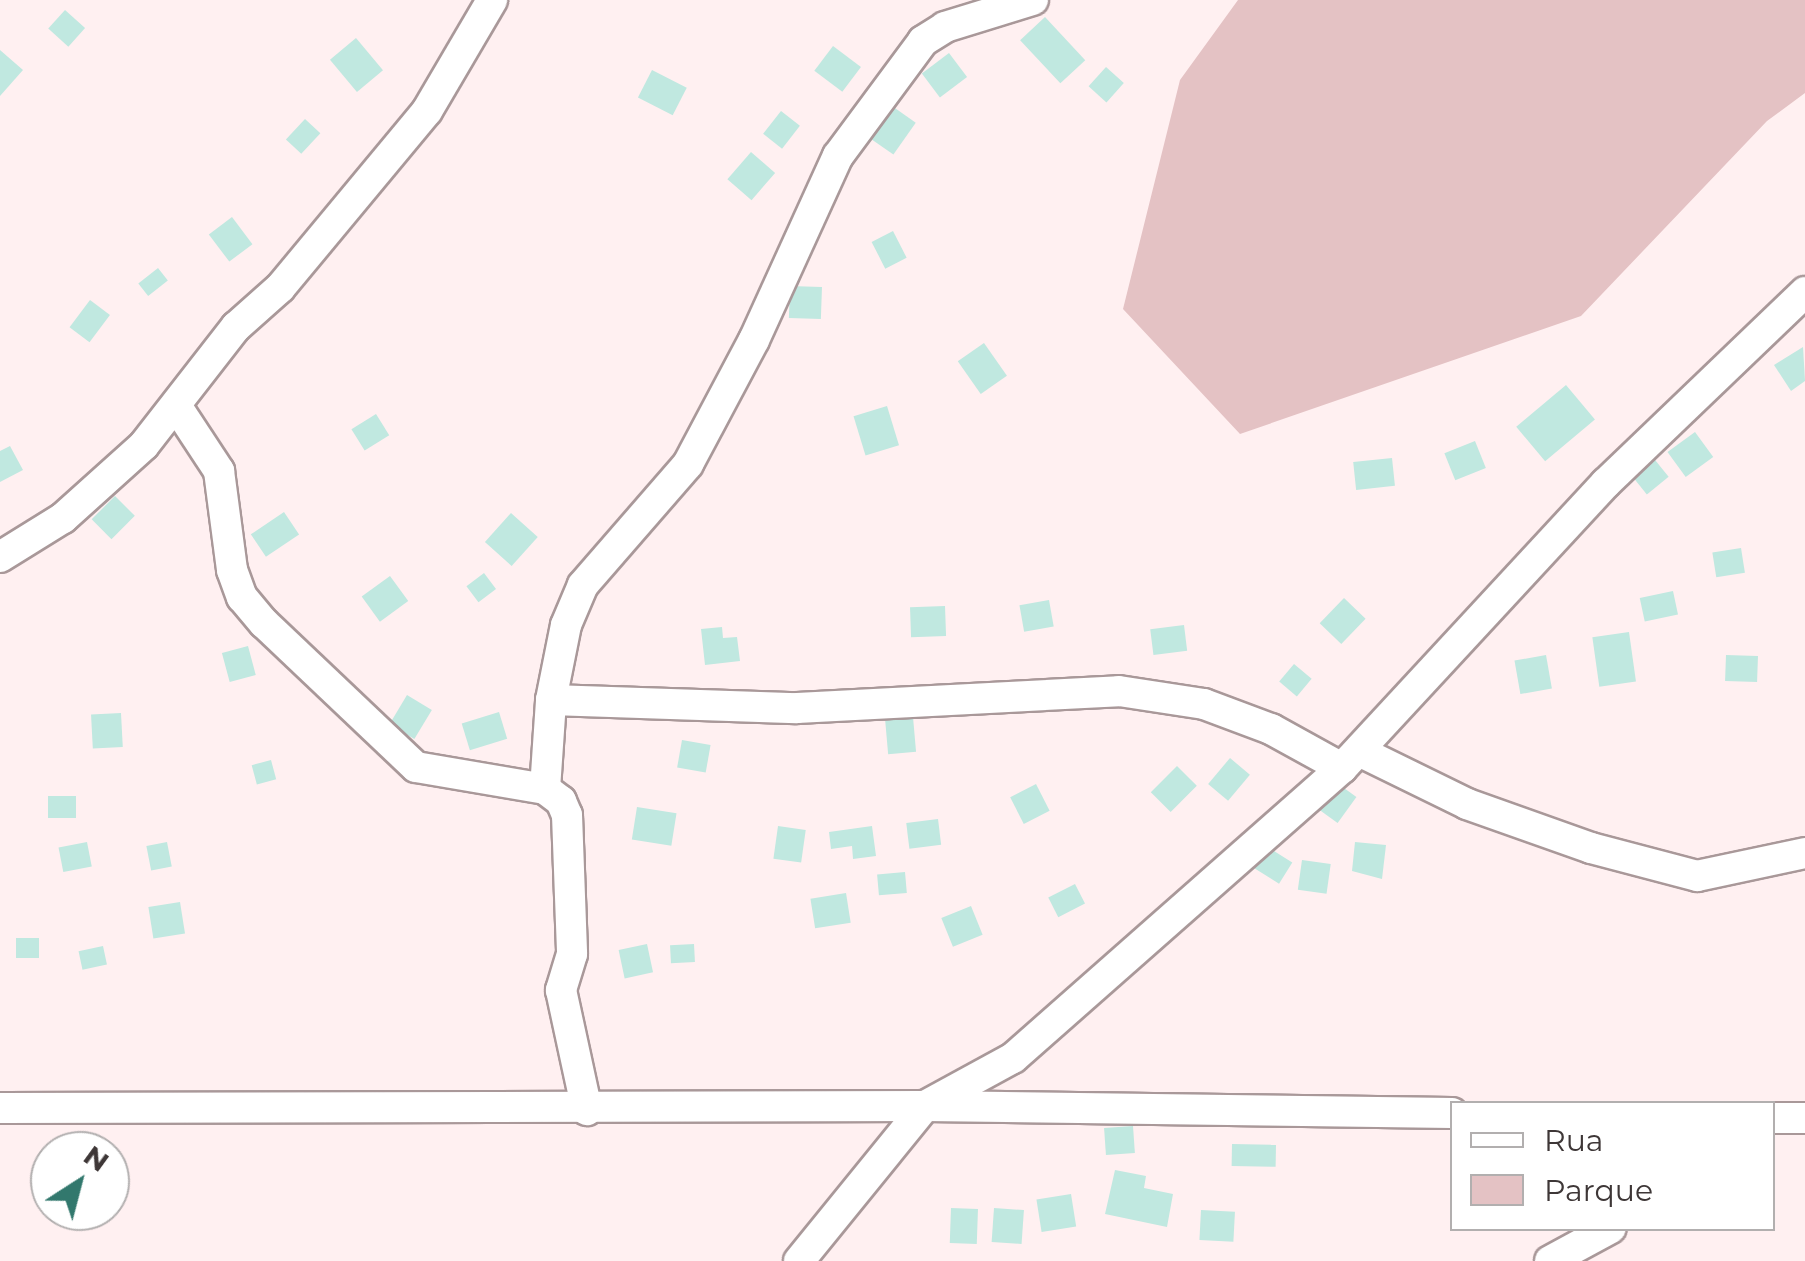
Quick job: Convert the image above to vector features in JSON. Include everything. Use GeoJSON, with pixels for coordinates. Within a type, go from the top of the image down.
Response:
{"type":"FeatureCollection","features":[{"type":"Feature","properties":{"kind":"street"},"geometry":{"type":"LineString","coordinates":[[0,557],[63,518],[177,407],[236,326],[280,288],[427,111],[492,0]]}},
{"type":"Feature","properties":{"kind":"street"},"geometry":{"type":"LineString","coordinates":[[546,790],[551,700],[566,626],[583,586],[688,464],[754,340],[838,156],[900,66],[945,27],[1033,0]]}},
{"type":"Feature","properties":{"kind":"street"},"geometry":{"type":"LineString","coordinates":[[799,1261],[925,1106],[1013,1058],[1350,759],[1606,483],[1805,292]]}},
{"type":"Feature","properties":{"kind":"street"},"geometry":{"type":"LineString","coordinates":[[177,407],[219,471],[232,570],[242,598],[264,624],[416,767],[546,790],[567,815],[572,954],[562,990],[587,1110]]}},
{"type":"Feature","properties":{"kind":"street"},"geometry":{"type":"LineString","coordinates":[[551,700],[796,708],[1119,692],[1204,704],[1591,848],[1697,876],[1805,854]]}},
{"type":"Feature","properties":{"kind":"street"},"geometry":{"type":"LineString","coordinates":[[0,1108],[587,1110],[925,1106],[1450,1114]]}},
{"type":"Feature","properties":{"kind":"street"},"geometry":{"type":"LineString","coordinates":[[1775,1118],[1805,1118]]}},
{"type":"Feature","properties":{"kind":"street"},"geometry":{"type":"LineString","coordinates":[[1550,1261],[1605,1231]]}},
{"type":"Feature","properties":{"kind":"green space"},"geometry":{"type":"Polygon","coordinates":[[[1238,0],[1805,0],[1805,93],[1767,121],[1581,316],[1240,434],[1123,309],[1180,80],[1238,0]]]}},
{"type":"Feature","properties":{"kind":"building"},"geometry":{"type":"Polygon","coordinates":[[[65,10],[85,28],[68,47],[48,29],[65,10]]]}},
{"type":"Feature","properties":{"kind":"building"},"geometry":{"type":"Polygon","coordinates":[[[1045,17],[1085,60],[1060,83],[1020,40],[1045,17]]]}},
{"type":"Feature","properties":{"kind":"building"},"geometry":{"type":"Polygon","coordinates":[[[356,38],[383,70],[357,92],[330,60],[356,38]]]}},
{"type":"Feature","properties":{"kind":"building"},"geometry":{"type":"Polygon","coordinates":[[[833,46],[861,67],[842,92],[814,71],[833,46]]]}},
{"type":"Feature","properties":{"kind":"building"},"geometry":{"type":"Polygon","coordinates":[[[0,50],[23,70],[0,96],[0,50]]]}},
{"type":"Feature","properties":{"kind":"building"},"geometry":{"type":"Polygon","coordinates":[[[949,53],[967,77],[940,97],[922,73],[949,53]]]}},
{"type":"Feature","properties":{"kind":"building"},"geometry":{"type":"Polygon","coordinates":[[[1106,67],[1124,83],[1106,102],[1089,86],[1106,67]]]}},
{"type":"Feature","properties":{"kind":"building"},"geometry":{"type":"Polygon","coordinates":[[[652,70],[687,88],[673,115],[638,98],[652,70]]]}},
{"type":"Feature","properties":{"kind":"building"},"geometry":{"type":"Polygon","coordinates":[[[892,106],[916,123],[893,155],[870,138],[892,106]]]}},
{"type":"Feature","properties":{"kind":"building"},"geometry":{"type":"Polygon","coordinates":[[[781,111],[800,126],[782,149],[763,134],[781,111]]]}},
{"type":"Feature","properties":{"kind":"building"},"geometry":{"type":"Polygon","coordinates":[[[305,119],[320,133],[301,154],[286,139],[305,119]]]}},
{"type":"Feature","properties":{"kind":"building"},"geometry":{"type":"Polygon","coordinates":[[[751,152],[775,173],[752,200],[727,179],[751,152]]]}},
{"type":"Feature","properties":{"kind":"building"},"geometry":{"type":"Polygon","coordinates":[[[232,217],[252,244],[229,262],[209,234],[232,217]]]}},
{"type":"Feature","properties":{"kind":"building"},"geometry":{"type":"Polygon","coordinates":[[[893,231],[907,258],[885,269],[872,242],[893,231]]]}},
{"type":"Feature","properties":{"kind":"building"},"geometry":{"type":"Polygon","coordinates":[[[158,268],[168,281],[148,296],[138,283],[158,268]]]}},
{"type":"Feature","properties":{"kind":"building"},"geometry":{"type":"Polygon","coordinates":[[[790,286],[822,287],[821,319],[789,318],[790,286]]]}},
{"type":"Feature","properties":{"kind":"building"},"geometry":{"type":"Polygon","coordinates":[[[90,300],[110,315],[90,342],[70,327],[90,300]]]}},
{"type":"Feature","properties":{"kind":"building"},"geometry":{"type":"Polygon","coordinates":[[[984,343],[1007,376],[981,394],[958,361],[984,343]]]}},
{"type":"Feature","properties":{"kind":"building"},"geometry":{"type":"Polygon","coordinates":[[[1803,347],[1805,381],[1791,391],[1774,365],[1803,347]]]}},
{"type":"Feature","properties":{"kind":"building"},"geometry":{"type":"Polygon","coordinates":[[[1566,385],[1595,419],[1545,461],[1516,427],[1566,385]]]}},
{"type":"Feature","properties":{"kind":"building"},"geometry":{"type":"Polygon","coordinates":[[[887,406],[899,445],[866,455],[854,416],[887,406]]]}},
{"type":"Feature","properties":{"kind":"building"},"geometry":{"type":"Polygon","coordinates":[[[376,414],[389,435],[365,451],[351,429],[376,414]]]}},
{"type":"Feature","properties":{"kind":"building"},"geometry":{"type":"Polygon","coordinates":[[[1695,432],[1713,457],[1686,477],[1667,452],[1695,432]]]}},
{"type":"Feature","properties":{"kind":"building"},"geometry":{"type":"Polygon","coordinates":[[[1475,441],[1486,468],[1455,480],[1444,453],[1475,441]]]}},
{"type":"Feature","properties":{"kind":"building"},"geometry":{"type":"Polygon","coordinates":[[[10,446],[23,470],[0,482],[0,451],[10,446]]]}},
{"type":"Feature","properties":{"kind":"building"},"geometry":{"type":"Polygon","coordinates":[[[1651,455],[1669,477],[1647,494],[1629,473],[1651,455]]]}},
{"type":"Feature","properties":{"kind":"building"},"geometry":{"type":"Polygon","coordinates":[[[1392,458],[1395,486],[1356,490],[1353,462],[1392,458]]]}},
{"type":"Feature","properties":{"kind":"building"},"geometry":{"type":"Polygon","coordinates":[[[115,496],[135,516],[111,539],[92,519],[115,496]]]}},
{"type":"Feature","properties":{"kind":"building"},"geometry":{"type":"Polygon","coordinates":[[[284,512],[299,534],[266,557],[251,534],[284,512]]]}},
{"type":"Feature","properties":{"kind":"building"},"geometry":{"type":"Polygon","coordinates":[[[511,513],[538,537],[512,566],[485,542],[511,513]]]}},
{"type":"Feature","properties":{"kind":"building"},"geometry":{"type":"Polygon","coordinates":[[[1741,548],[1745,573],[1716,577],[1712,553],[1741,548]]]}},
{"type":"Feature","properties":{"kind":"building"},"geometry":{"type":"Polygon","coordinates":[[[484,573],[496,589],[478,602],[466,586],[484,573]]]}},
{"type":"Feature","properties":{"kind":"building"},"geometry":{"type":"Polygon","coordinates":[[[390,576],[408,601],[380,622],[362,597],[390,576]]]}},
{"type":"Feature","properties":{"kind":"building"},"geometry":{"type":"Polygon","coordinates":[[[1673,591],[1678,614],[1645,622],[1640,598],[1673,591]]]}},
{"type":"Feature","properties":{"kind":"building"},"geometry":{"type":"Polygon","coordinates":[[[1344,598],[1366,619],[1341,644],[1320,623],[1344,598]]]}},
{"type":"Feature","properties":{"kind":"building"},"geometry":{"type":"Polygon","coordinates":[[[1049,600],[1054,627],[1024,632],[1019,605],[1049,600]]]}},
{"type":"Feature","properties":{"kind":"building"},"geometry":{"type":"Polygon","coordinates":[[[945,606],[946,636],[911,637],[910,607],[945,606]]]}},
{"type":"Feature","properties":{"kind":"building"},"geometry":{"type":"Polygon","coordinates":[[[1184,625],[1187,651],[1153,655],[1150,629],[1184,625]]]}},
{"type":"Feature","properties":{"kind":"building"},"geometry":{"type":"Polygon","coordinates":[[[722,627],[723,638],[737,637],[740,661],[705,665],[701,629],[722,627]]]}},
{"type":"Feature","properties":{"kind":"building"},"geometry":{"type":"Polygon","coordinates":[[[1629,632],[1636,682],[1599,687],[1592,637],[1629,632]]]}},
{"type":"Feature","properties":{"kind":"building"},"geometry":{"type":"Polygon","coordinates":[[[248,646],[256,675],[230,682],[222,653],[248,646]]]}},
{"type":"Feature","properties":{"kind":"building"},"geometry":{"type":"Polygon","coordinates":[[[1546,655],[1552,688],[1520,694],[1514,661],[1546,655]]]}},
{"type":"Feature","properties":{"kind":"building"},"geometry":{"type":"Polygon","coordinates":[[[1726,655],[1758,656],[1757,682],[1725,681],[1726,655]]]}},
{"type":"Feature","properties":{"kind":"building"},"geometry":{"type":"Polygon","coordinates":[[[1294,664],[1312,679],[1297,696],[1279,682],[1294,664]]]}},
{"type":"Feature","properties":{"kind":"building"},"geometry":{"type":"Polygon","coordinates":[[[407,695],[432,710],[414,739],[389,724],[407,695]]]}},
{"type":"Feature","properties":{"kind":"building"},"geometry":{"type":"Polygon","coordinates":[[[499,712],[507,739],[470,750],[462,723],[499,712]]]}},
{"type":"Feature","properties":{"kind":"building"},"geometry":{"type":"Polygon","coordinates":[[[121,713],[123,747],[93,749],[91,715],[121,713]]]}},
{"type":"Feature","properties":{"kind":"building"},"geometry":{"type":"Polygon","coordinates":[[[913,717],[916,752],[888,754],[885,719],[913,717]]]}},
{"type":"Feature","properties":{"kind":"building"},"geometry":{"type":"Polygon","coordinates":[[[682,740],[711,745],[706,773],[677,768],[682,740]]]}},
{"type":"Feature","properties":{"kind":"building"},"geometry":{"type":"Polygon","coordinates":[[[1230,758],[1250,775],[1228,801],[1208,784],[1230,758]]]}},
{"type":"Feature","properties":{"kind":"building"},"geometry":{"type":"Polygon","coordinates":[[[271,760],[276,779],[257,784],[252,765],[271,760]]]}},
{"type":"Feature","properties":{"kind":"building"},"geometry":{"type":"Polygon","coordinates":[[[1177,766],[1197,786],[1171,812],[1151,792],[1177,766]]]}},
{"type":"Feature","properties":{"kind":"building"},"geometry":{"type":"Polygon","coordinates":[[[1337,783],[1356,797],[1338,823],[1318,809],[1337,783]]]}},
{"type":"Feature","properties":{"kind":"building"},"geometry":{"type":"Polygon","coordinates":[[[1036,784],[1050,811],[1024,824],[1010,797],[1036,784]]]}},
{"type":"Feature","properties":{"kind":"building"},"geometry":{"type":"Polygon","coordinates":[[[48,796],[76,796],[76,818],[48,818],[48,796]]]}},
{"type":"Feature","properties":{"kind":"building"},"geometry":{"type":"Polygon","coordinates":[[[637,807],[677,813],[671,846],[632,840],[637,807]]]}},
{"type":"Feature","properties":{"kind":"building"},"geometry":{"type":"Polygon","coordinates":[[[938,819],[941,845],[909,849],[906,823],[938,819]]]}},
{"type":"Feature","properties":{"kind":"building"},"geometry":{"type":"Polygon","coordinates":[[[778,826],[806,830],[801,863],[773,859],[778,826]]]}},
{"type":"Feature","properties":{"kind":"building"},"geometry":{"type":"Polygon","coordinates":[[[872,826],[876,856],[853,859],[852,846],[831,849],[829,832],[872,826]]]}},
{"type":"Feature","properties":{"kind":"building"},"geometry":{"type":"Polygon","coordinates":[[[87,842],[92,867],[63,872],[59,848],[87,842]]]}},
{"type":"Feature","properties":{"kind":"building"},"geometry":{"type":"Polygon","coordinates":[[[167,842],[172,867],[151,871],[146,846],[167,842]]]}},
{"type":"Feature","properties":{"kind":"building"},"geometry":{"type":"Polygon","coordinates":[[[1355,842],[1386,845],[1382,879],[1352,871],[1355,842]]]}},
{"type":"Feature","properties":{"kind":"building"},"geometry":{"type":"Polygon","coordinates":[[[1266,846],[1292,862],[1279,884],[1253,867],[1266,846]]]}},
{"type":"Feature","properties":{"kind":"building"},"geometry":{"type":"Polygon","coordinates":[[[1302,860],[1331,864],[1327,894],[1298,890],[1302,860]]]}},
{"type":"Feature","properties":{"kind":"building"},"geometry":{"type":"Polygon","coordinates":[[[905,872],[907,893],[879,895],[877,874],[905,872]]]}},
{"type":"Feature","properties":{"kind":"building"},"geometry":{"type":"Polygon","coordinates":[[[1075,884],[1085,904],[1058,917],[1048,898],[1075,884]]]}},
{"type":"Feature","properties":{"kind":"building"},"geometry":{"type":"Polygon","coordinates":[[[846,893],[851,923],[815,928],[810,899],[846,893]]]}},
{"type":"Feature","properties":{"kind":"building"},"geometry":{"type":"Polygon","coordinates":[[[180,902],[185,934],[153,939],[148,907],[180,902]]]}},
{"type":"Feature","properties":{"kind":"building"},"geometry":{"type":"Polygon","coordinates":[[[971,906],[983,935],[953,947],[941,918],[971,906]]]}},
{"type":"Feature","properties":{"kind":"building"},"geometry":{"type":"Polygon","coordinates":[[[16,938],[39,938],[39,958],[16,958],[16,938]]]}},
{"type":"Feature","properties":{"kind":"building"},"geometry":{"type":"Polygon","coordinates":[[[647,944],[653,972],[625,978],[619,950],[647,944]]]}},
{"type":"Feature","properties":{"kind":"building"},"geometry":{"type":"Polygon","coordinates":[[[694,944],[695,962],[671,963],[670,945],[694,944]]]}},
{"type":"Feature","properties":{"kind":"building"},"geometry":{"type":"Polygon","coordinates":[[[103,946],[107,965],[82,970],[79,951],[103,946]]]}},
{"type":"Feature","properties":{"kind":"building"},"geometry":{"type":"Polygon","coordinates":[[[1133,1126],[1135,1153],[1106,1155],[1104,1128],[1133,1126]]]}},
{"type":"Feature","properties":{"kind":"building"},"geometry":{"type":"Polygon","coordinates":[[[1232,1144],[1276,1145],[1276,1167],[1232,1166],[1232,1144]]]}},
{"type":"Feature","properties":{"kind":"building"},"geometry":{"type":"Polygon","coordinates":[[[1115,1170],[1146,1176],[1144,1188],[1173,1194],[1167,1227],[1105,1214],[1115,1170]]]}},
{"type":"Feature","properties":{"kind":"building"},"geometry":{"type":"Polygon","coordinates":[[[1071,1194],[1076,1227],[1042,1232],[1036,1199],[1071,1194]]]}},
{"type":"Feature","properties":{"kind":"building"},"geometry":{"type":"Polygon","coordinates":[[[951,1208],[978,1209],[977,1244],[950,1243],[951,1208]]]}},
{"type":"Feature","properties":{"kind":"building"},"geometry":{"type":"Polygon","coordinates":[[[994,1208],[1024,1210],[1022,1244],[992,1242],[994,1208]]]}},
{"type":"Feature","properties":{"kind":"building"},"geometry":{"type":"Polygon","coordinates":[[[1201,1210],[1235,1212],[1233,1242],[1199,1240],[1201,1210]]]}}]}
